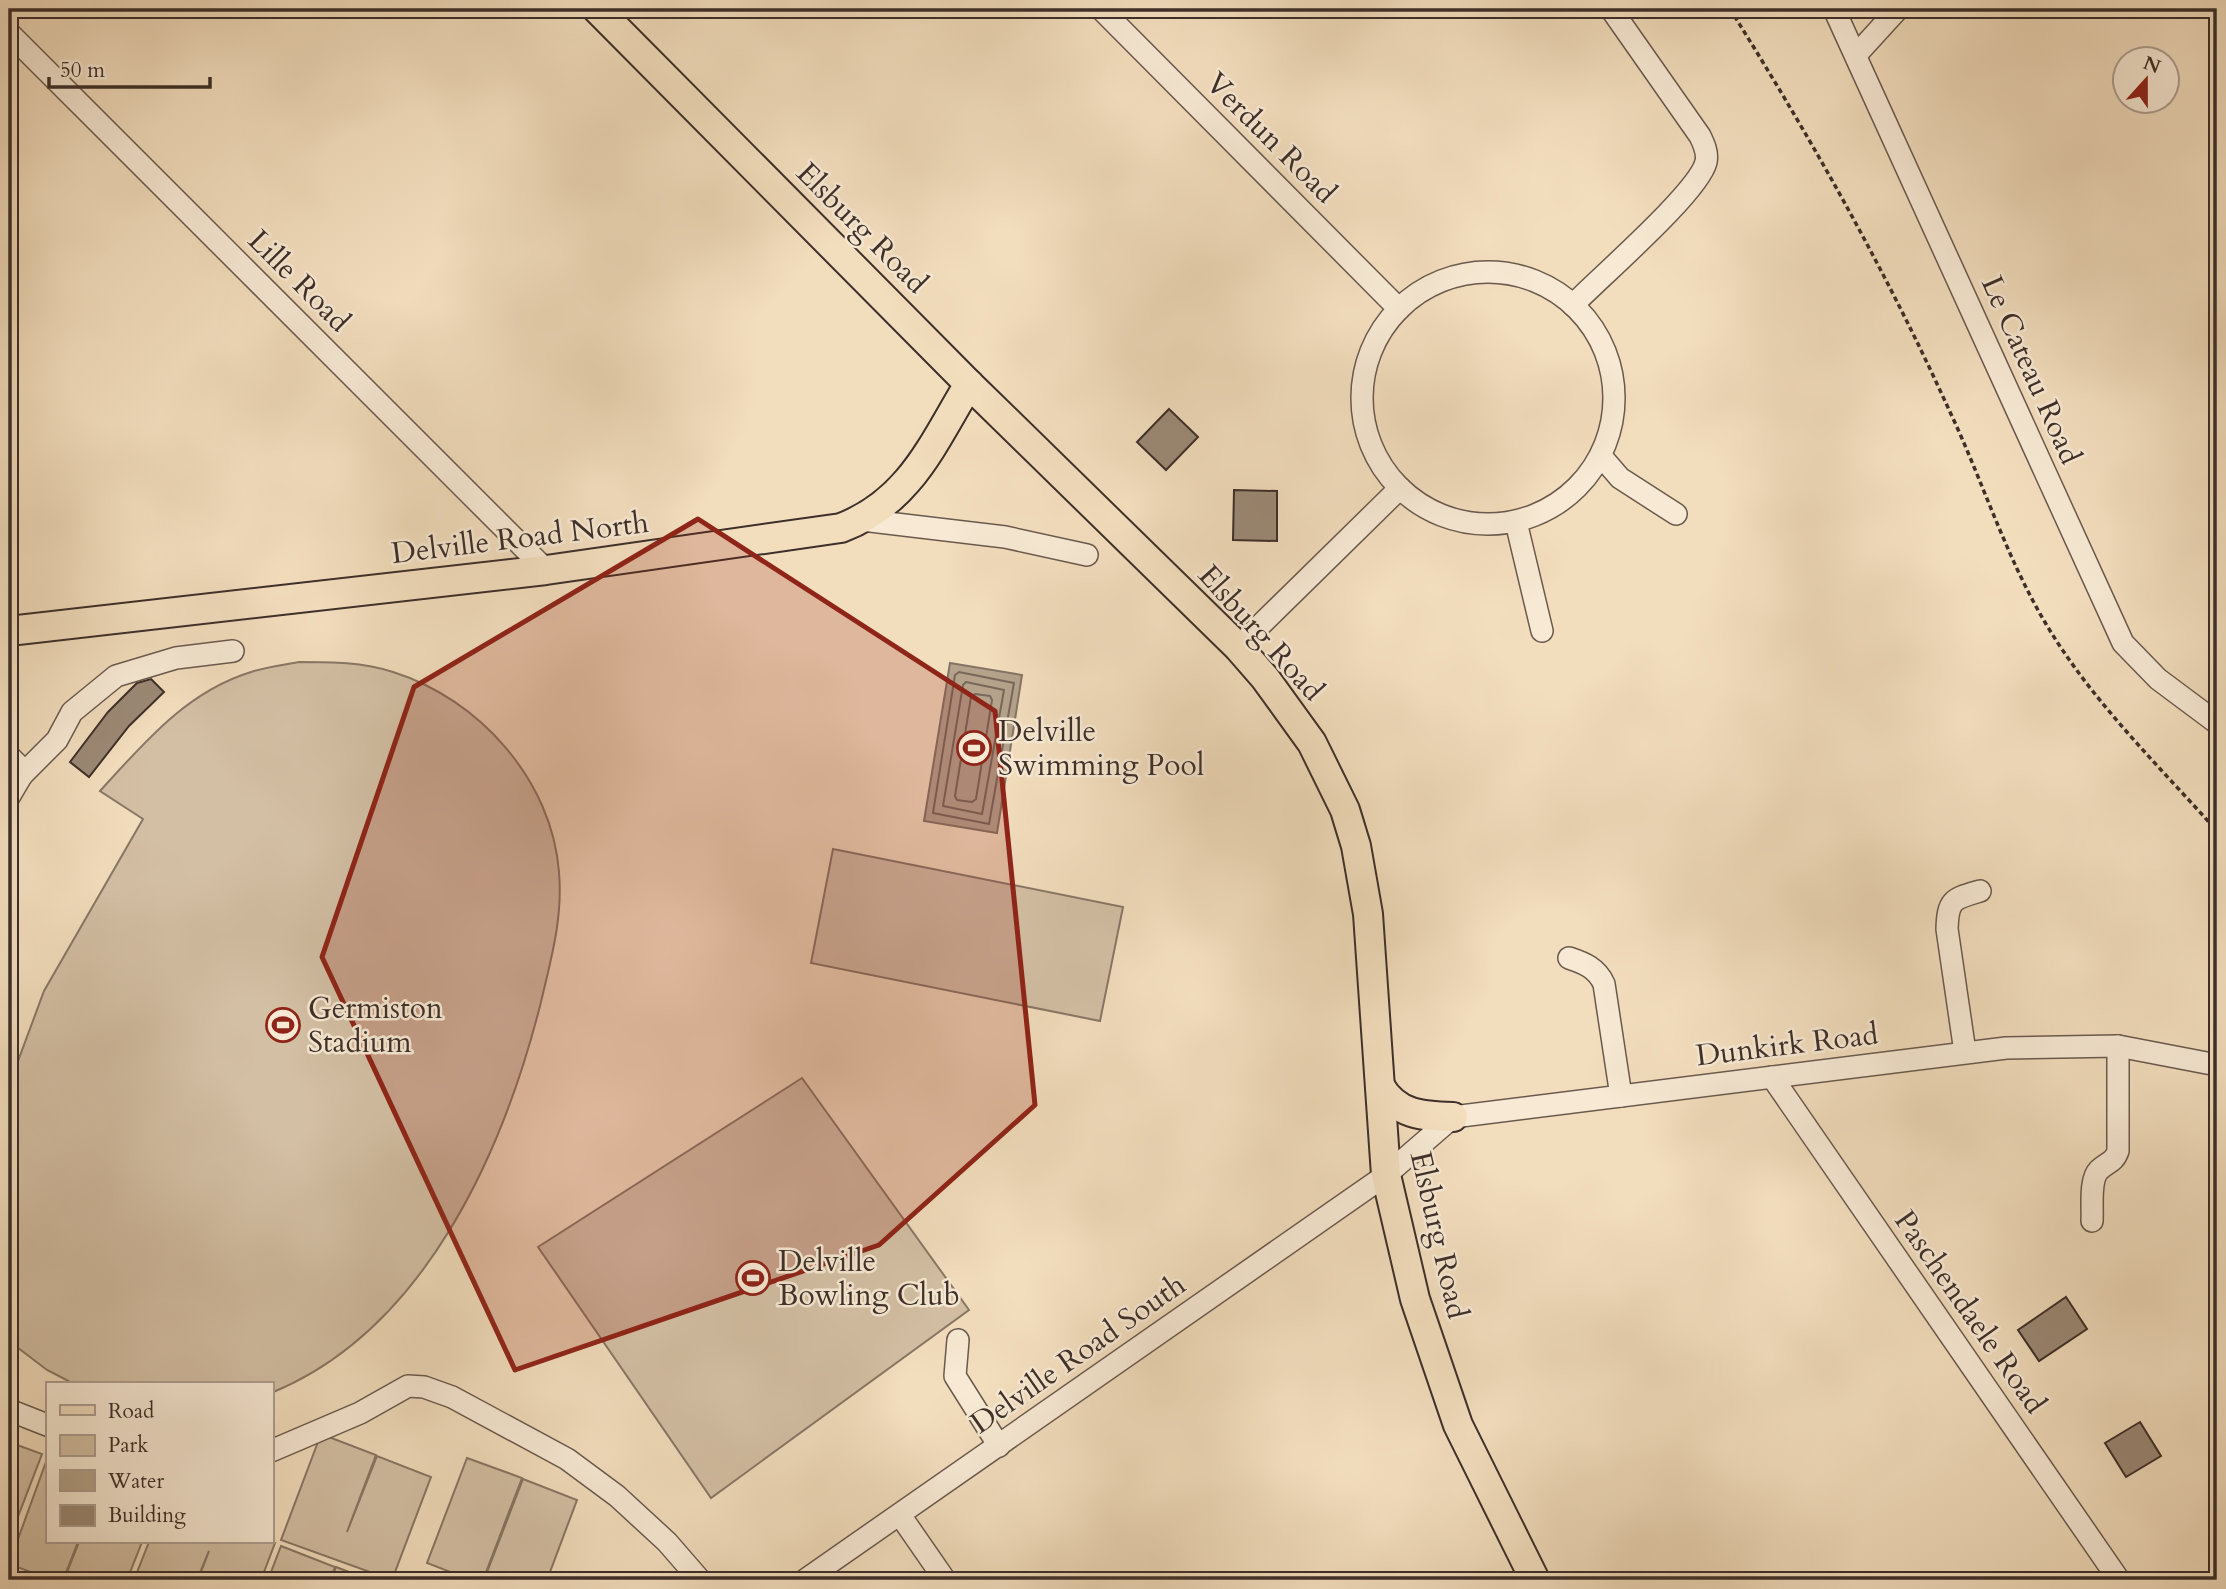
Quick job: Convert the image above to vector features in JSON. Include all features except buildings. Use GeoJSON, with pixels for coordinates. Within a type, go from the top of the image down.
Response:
{"type":"FeatureCollection","features":[{"type":"Feature","properties":{"kind":"main road","name":"Elsburg Road"},"geometry":{"type":"LineString","coordinates":[[597,9],[970,384],[1238,647],[1265,678],[1312,743],[1346,810],[1356,846],[1368,914],[1386,1175],[1415,1299],[1458,1425],[1535,1580]]}},
{"type":"Feature","properties":{"kind":"main road","name":"Delville Road North"},"geometry":{"type":"LineString","coordinates":[[9,631],[546,570],[819,533],[862,520],[881,509],[910,480],[970,384]]}},
{"type":"Feature","properties":{"kind":"main road"},"geometry":{"type":"LineString","coordinates":[[1380,1086],[1387,1099],[1408,1113],[1453,1117]]}},
{"type":"Feature","properties":{"kind":"street","name":"Verdun Road"},"geometry":{"type":"LineString","coordinates":[[1101,9],[1399,309]]}},
{"type":"Feature","properties":{"kind":"street"},"geometry":{"type":"LineString","coordinates":[[1573,305],[1692,189],[1706,161],[1705,147],[1700,136],[1611,9]]}},
{"type":"Feature","properties":{"kind":"street","name":"Le Cateau Road"},"geometry":{"type":"LineString","coordinates":[[1835,9],[2123,643],[2158,679],[2217,723]]}},
{"type":"Feature","properties":{"kind":"street"},"geometry":{"type":"LineString","coordinates":[[1856,55],[1898,9]]}},
{"type":"Feature","properties":{"kind":"street","name":"Lille Road"},"geometry":{"type":"LineString","coordinates":[[9,33],[546,570]]}},
{"type":"Feature","properties":{"kind":"street"},"geometry":{"type":"LineString","coordinates":[[1484,272],[1531,280],[1573,305],[1591,325],[1605,349],[1613,376],[1615,403],[1611,430],[1601,456],[1586,479],[1566,498],[1542,513],[1516,522],[1489,525],[1461,521],[1435,512],[1400,488],[1378,460],[1368,438],[1362,393],[1372,348],[1399,309],[1438,283],[1484,272]]}},
{"type":"Feature","properties":{"kind":"street"},"geometry":{"type":"LineString","coordinates":[[1601,456],[1620,478],[1676,514]]}},
{"type":"Feature","properties":{"kind":"street"},"geometry":{"type":"LineString","coordinates":[[1238,647],[1400,488]]}},
{"type":"Feature","properties":{"kind":"street"},"geometry":{"type":"LineString","coordinates":[[862,520],[1005,537],[1087,555]]}},
{"type":"Feature","properties":{"kind":"street"},"geometry":{"type":"LineString","coordinates":[[1516,522],[1542,631]]}},
{"type":"Feature","properties":{"kind":"street"},"geometry":{"type":"LineString","coordinates":[[9,797],[22,775],[57,740],[72,712],[116,676],[176,659],[233,651]]}},
{"type":"Feature","properties":{"kind":"street"},"geometry":{"type":"LineString","coordinates":[[9,756],[18,765],[22,775]]}},
{"type":"Feature","properties":{"kind":"street"},"geometry":{"type":"LineString","coordinates":[[1965,1052],[1947,929],[1948,911],[1956,898],[1980,891]]}},
{"type":"Feature","properties":{"kind":"street"},"geometry":{"type":"LineString","coordinates":[[1569,958],[1584,963],[1600,974],[1604,984],[1621,1096]]}},
{"type":"Feature","properties":{"kind":"street","name":"Dunkirk Road"},"geometry":{"type":"LineString","coordinates":[[1453,1117],[1965,1052],[2046,1046],[2118,1046],[2217,1065]]}},
{"type":"Feature","properties":{"kind":"street"},"geometry":{"type":"LineString","coordinates":[[2092,1221],[2095,1176],[2115,1159],[2118,1151],[2118,1046]]}},
{"type":"Feature","properties":{"kind":"street","name":"Paschendaele Road"},"geometry":{"type":"LineString","coordinates":[[1772,1077],[2119,1580]]}},
{"type":"Feature","properties":{"kind":"street"},"geometry":{"type":"LineString","coordinates":[[1386,1175],[1453,1117]]}},
{"type":"Feature","properties":{"kind":"street","name":"Delville Road South"},"geometry":{"type":"LineString","coordinates":[[804,1580],[1386,1175]]}},
{"type":"Feature","properties":{"kind":"street"},"geometry":{"type":"LineString","coordinates":[[958,1340],[955,1376],[999,1446]]}},
{"type":"Feature","properties":{"kind":"street"},"geometry":{"type":"LineString","coordinates":[[273,1450],[360,1413],[408,1385],[424,1387],[452,1397],[567,1459],[617,1496],[667,1542],[699,1580]]}},
{"type":"Feature","properties":{"kind":"street"},"geometry":{"type":"LineString","coordinates":[[9,1410],[46,1425]]}},
{"type":"Feature","properties":{"kind":"street"},"geometry":{"type":"LineString","coordinates":[[900,1515],[945,1580]]}},
{"type":"Feature","properties":{"kind":"path"},"geometry":{"type":"LineString","coordinates":[[1730,9],[1779,87],[1911,330],[1951,414],[2012,561],[2046,624],[2082,678],[2217,831]]}},
{"type":"Feature","properties":{"kind":"highlighted area"},"geometry":{"type":"Polygon","coordinates":[[[698,519],[995,711],[1035,1105],[879,1245],[515,1370],[322,957],[414,687],[698,519]]]}},
{"type":"Feature","properties":{"kind":"green space","name":"Germiston Stadium"},"geometry":{"type":"Polygon","coordinates":[[[299,662],[359,664],[393,672],[425,685],[454,702],[481,723],[506,748],[526,775],[542,806],[553,838],[560,889],[552,954],[525,1060],[479,1176],[449,1231],[414,1282],[372,1327],[325,1365],[273,1392],[273,1382],[70,1382],[47,1370],[9,1341],[9,1059],[18,1061],[44,991],[143,819],[100,791],[150,738],[186,706],[228,681],[269,667],[299,662]]]}},
{"type":"Feature","properties":{"kind":"green space"},"geometry":{"type":"Polygon","coordinates":[[[833,849],[1123,907],[1100,1021],[811,963],[833,849]]]}},
{"type":"Feature","properties":{"kind":"green space","name":"Delville Bowling Club"},"geometry":{"type":"Polygon","coordinates":[[[802,1078],[969,1310],[711,1498],[538,1247],[802,1078]]]}},
{"type":"Feature","properties":{"kind":"green space"},"geometry":{"type":"Polygon","coordinates":[[[321,1434],[376,1455],[347,1532],[377,1456],[431,1477],[392,1580],[281,1540],[321,1434]]]}},
{"type":"Feature","properties":{"kind":"green space"},"geometry":{"type":"Polygon","coordinates":[[[9,1442],[42,1454],[9,1540],[9,1442]]]}},
{"type":"Feature","properties":{"kind":"green space"},"geometry":{"type":"Polygon","coordinates":[[[467,1458],[522,1478],[483,1580],[471,1580],[427,1563],[467,1458]]]}},
{"type":"Feature","properties":{"kind":"green space"},"geometry":{"type":"Polygon","coordinates":[[[46,1462],[46,1544],[77,1544],[63,1580],[52,1580],[9,1564],[46,1462]]]}},
{"type":"Feature","properties":{"kind":"green space"},"geometry":{"type":"Polygon","coordinates":[[[523,1479],[577,1500],[547,1580],[484,1580],[523,1479]]]}},
{"type":"Feature","properties":{"kind":"green space"},"geometry":{"type":"Polygon","coordinates":[[[275,1543],[261,1580],[198,1580],[209,1551],[197,1580],[134,1580],[148,1544],[275,1543]]]}},
{"type":"Feature","properties":{"kind":"green space"},"geometry":{"type":"Polygon","coordinates":[[[78,1544],[141,1544],[127,1580],[64,1580],[78,1544]]]}},
{"type":"Feature","properties":{"kind":"green space"},"geometry":{"type":"Polygon","coordinates":[[[281,1546],[335,1567],[330,1580],[268,1580],[281,1546]]]}},
{"type":"Feature","properties":{"kind":"green space"},"geometry":{"type":"Polygon","coordinates":[[[336,1567],[370,1580],[331,1580],[336,1567]]]}},
{"type":"Feature","properties":{"kind":"water","name":"Delville Swimming Pool"},"geometry":{"type":"Polygon","coordinates":[[[950,663],[1022,675],[997,833],[924,821],[950,663]]]}},
{"type":"Feature","properties":{"kind":"place","name":"Delville Swimming Pool"},"geometry":{"type":"Point","coordinates":[974,748]}},
{"type":"Feature","properties":{"kind":"place","name":"Germiston Stadium"},"geometry":{"type":"Point","coordinates":[283,1025]}},
{"type":"Feature","properties":{"kind":"place","name":"Delville Bowling Club"},"geometry":{"type":"Point","coordinates":[753,1278]}}]}
